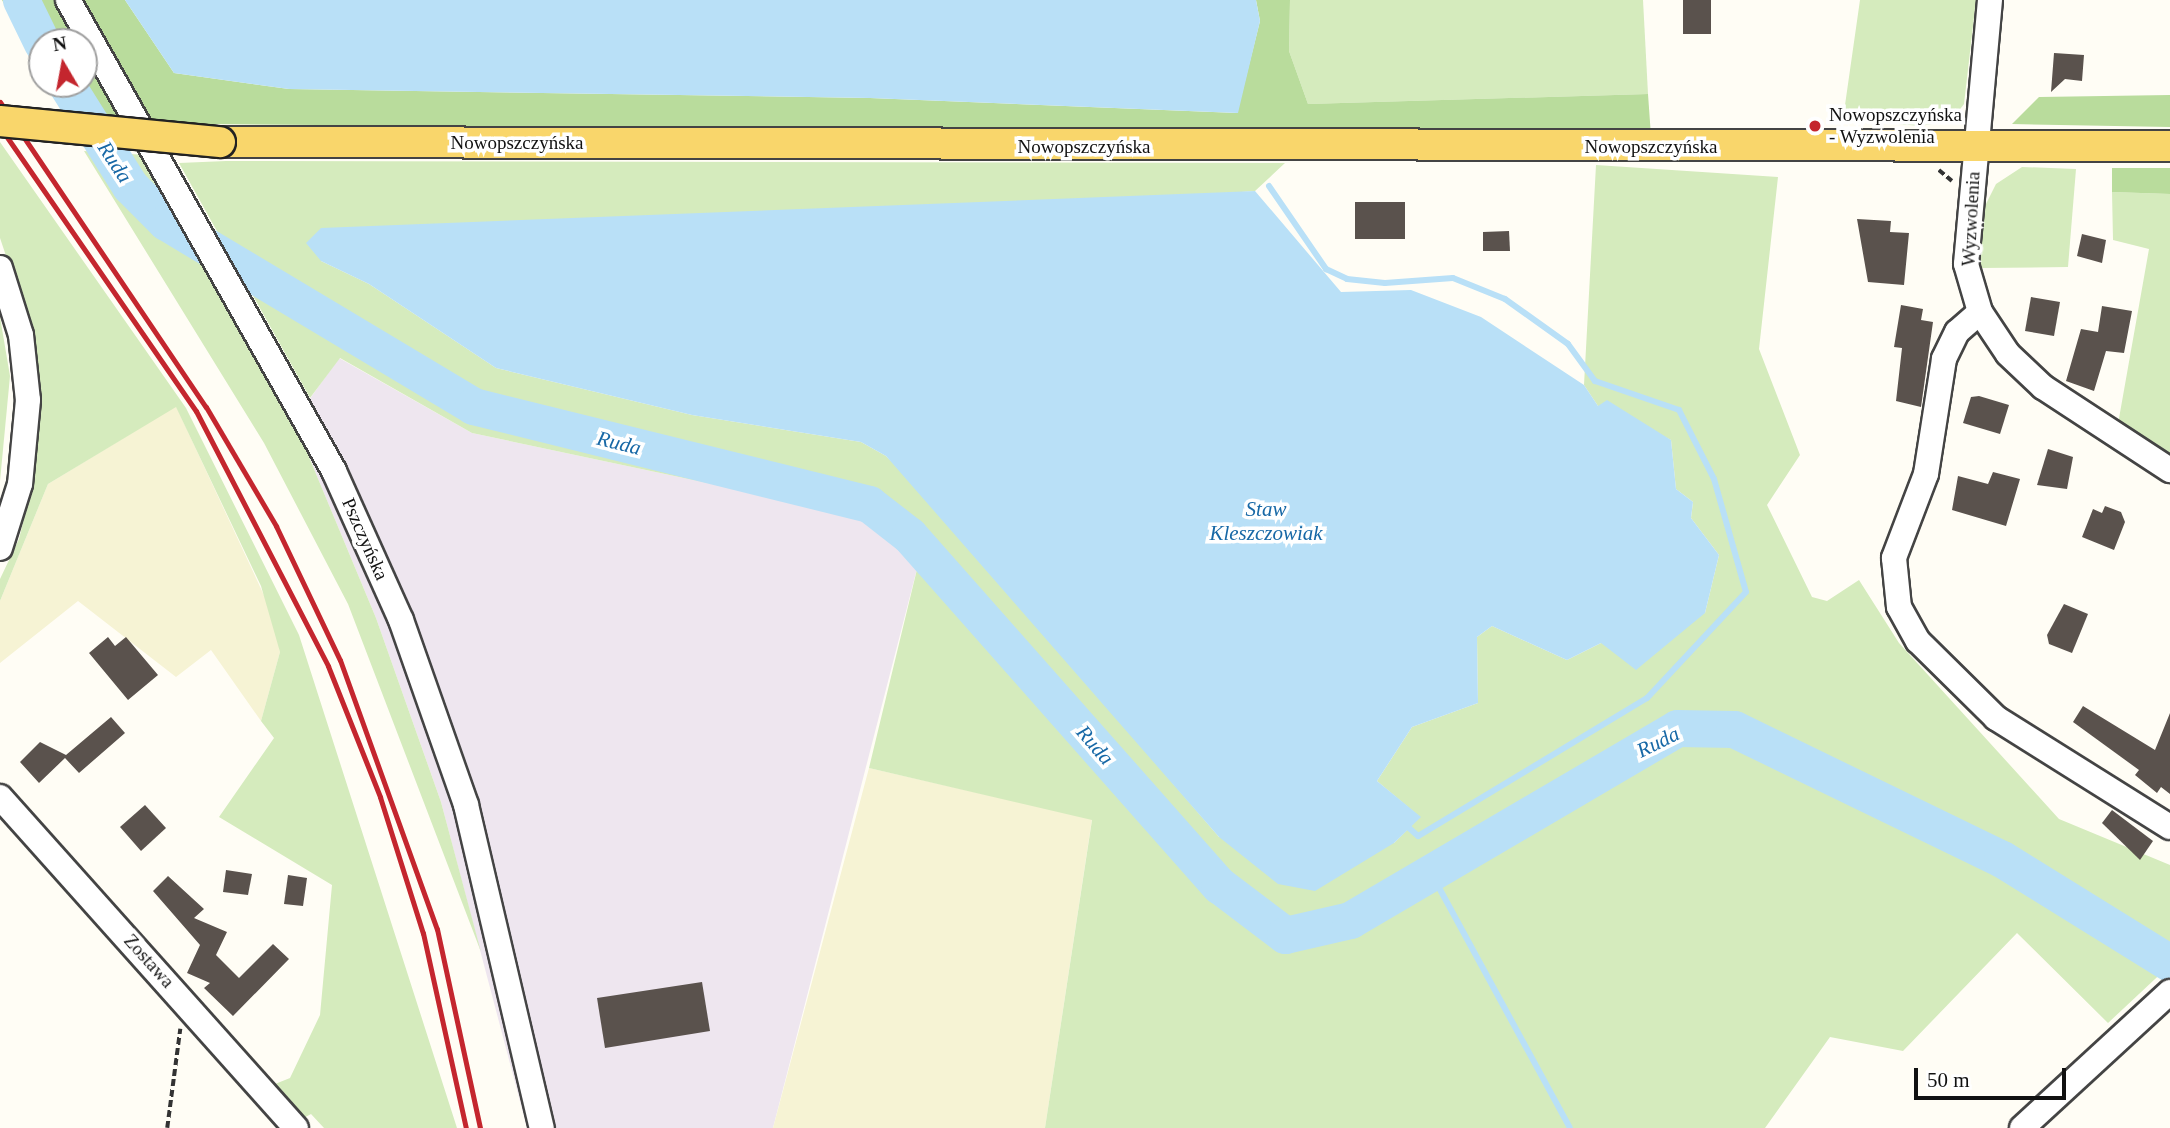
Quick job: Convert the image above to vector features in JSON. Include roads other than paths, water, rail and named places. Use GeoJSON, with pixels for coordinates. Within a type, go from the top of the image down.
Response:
{"type":"FeatureCollection","features":[{"type":"Feature","properties":{"kind":"main road","name":"Nowopszczyńska"},"geometry":{"type":"LineString","coordinates":[[0,121],[220,142],[2170,146]]}},
{"type":"Feature","properties":{"kind":"street","name":"Pszczyńska"},"geometry":{"type":"LineString","coordinates":[[68,0],[334,471],[401,620],[466,804],[542,1128]]}},
{"type":"Feature","properties":{"kind":"street","name":"Wyzwolenia"},"geometry":{"type":"LineString","coordinates":[[1990,0],[1966,264],[1980,312],[2008,354],[2043,387],[2170,470]]}},
{"type":"Feature","properties":{"kind":"street"},"geometry":{"type":"LineString","coordinates":[[0,268],[21,335],[28,400],[20,484],[0,548]]}},
{"type":"Feature","properties":{"kind":"street"},"geometry":{"type":"LineString","coordinates":[[1980,312],[1957,332],[1944,359],[1926,474],[1894,568],[1899,607],[1918,641],[1963,690],[1996,718],[2100,777],[2170,827]]}},
{"type":"Feature","properties":{"kind":"street","name":"Zostawa"},"geometry":{"type":"LineString","coordinates":[[0,797],[184,999],[296,1128]]}},
{"type":"Feature","properties":{"kind":"street"},"geometry":{"type":"LineString","coordinates":[[2022,1128],[2170,992]]}},
{"type":"Feature","properties":{"kind":"water"},"geometry":{"type":"Polygon","coordinates":[[[125,0],[1256,0],[1260,21],[1238,113],[870,98],[289,89],[174,73],[125,0]]]}},
{"type":"Feature","properties":{"kind":"water","name":"Staw Kleszczowiak"},"geometry":{"type":"Polygon","coordinates":[[[1255,191],[1341,292],[1411,290],[1481,317],[1584,385],[1598,406],[1607,400],[1671,440],[1676,489],[1693,502],[1691,518],[1719,555],[1705,613],[1636,670],[1601,643],[1567,660],[1492,626],[1477,637],[1478,703],[1412,727],[1377,781],[1421,817],[1394,843],[1315,891],[1278,884],[1219,837],[886,456],[861,442],[692,415],[496,368],[369,284],[321,261],[306,243],[321,228],[1255,191]]]}},
{"type":"Feature","properties":{"kind":"waterway","name":"Ruda"},"geometry":{"type":"LineString","coordinates":[[21,0],[35,28]]}},
{"type":"Feature","properties":{"kind":"waterway","name":"Ruda"},"geometry":{"type":"LineString","coordinates":[[75,98],[130,186],[166,222],[473,406],[869,504],[909,535],[1219,885],[1285,935],[1350,920],[1677,728],[1734,729],[2002,859],[2170,963]]}},
{"type":"Feature","properties":{"kind":"waterway"},"geometry":{"type":"LineString","coordinates":[[1269,186],[1326,269],[1347,279],[1385,283],[1453,278],[1505,299],[1568,344],[1595,381],[1679,410],[1714,479],[1746,592],[1647,698],[1418,836],[1409,828]]}},
{"type":"Feature","properties":{"kind":"waterway"},"geometry":{"type":"LineString","coordinates":[[1431,873],[1570,1128]]}},
{"type":"Feature","properties":{"kind":"railway"},"geometry":{"type":"LineString","coordinates":[[0,102],[206,407],[276,526],[340,660],[437,929],[480,1128]]}},
{"type":"Feature","properties":{"kind":"railway"},"geometry":{"type":"LineString","coordinates":[[0,127],[196,411],[328,666],[380,797],[423,933],[466,1128]]}},
{"type":"Feature","properties":{"kind":"place","name":"Nowopszczyńska - Wyzwolenia"},"geometry":{"type":"Point","coordinates":[1815,126]}}]}
